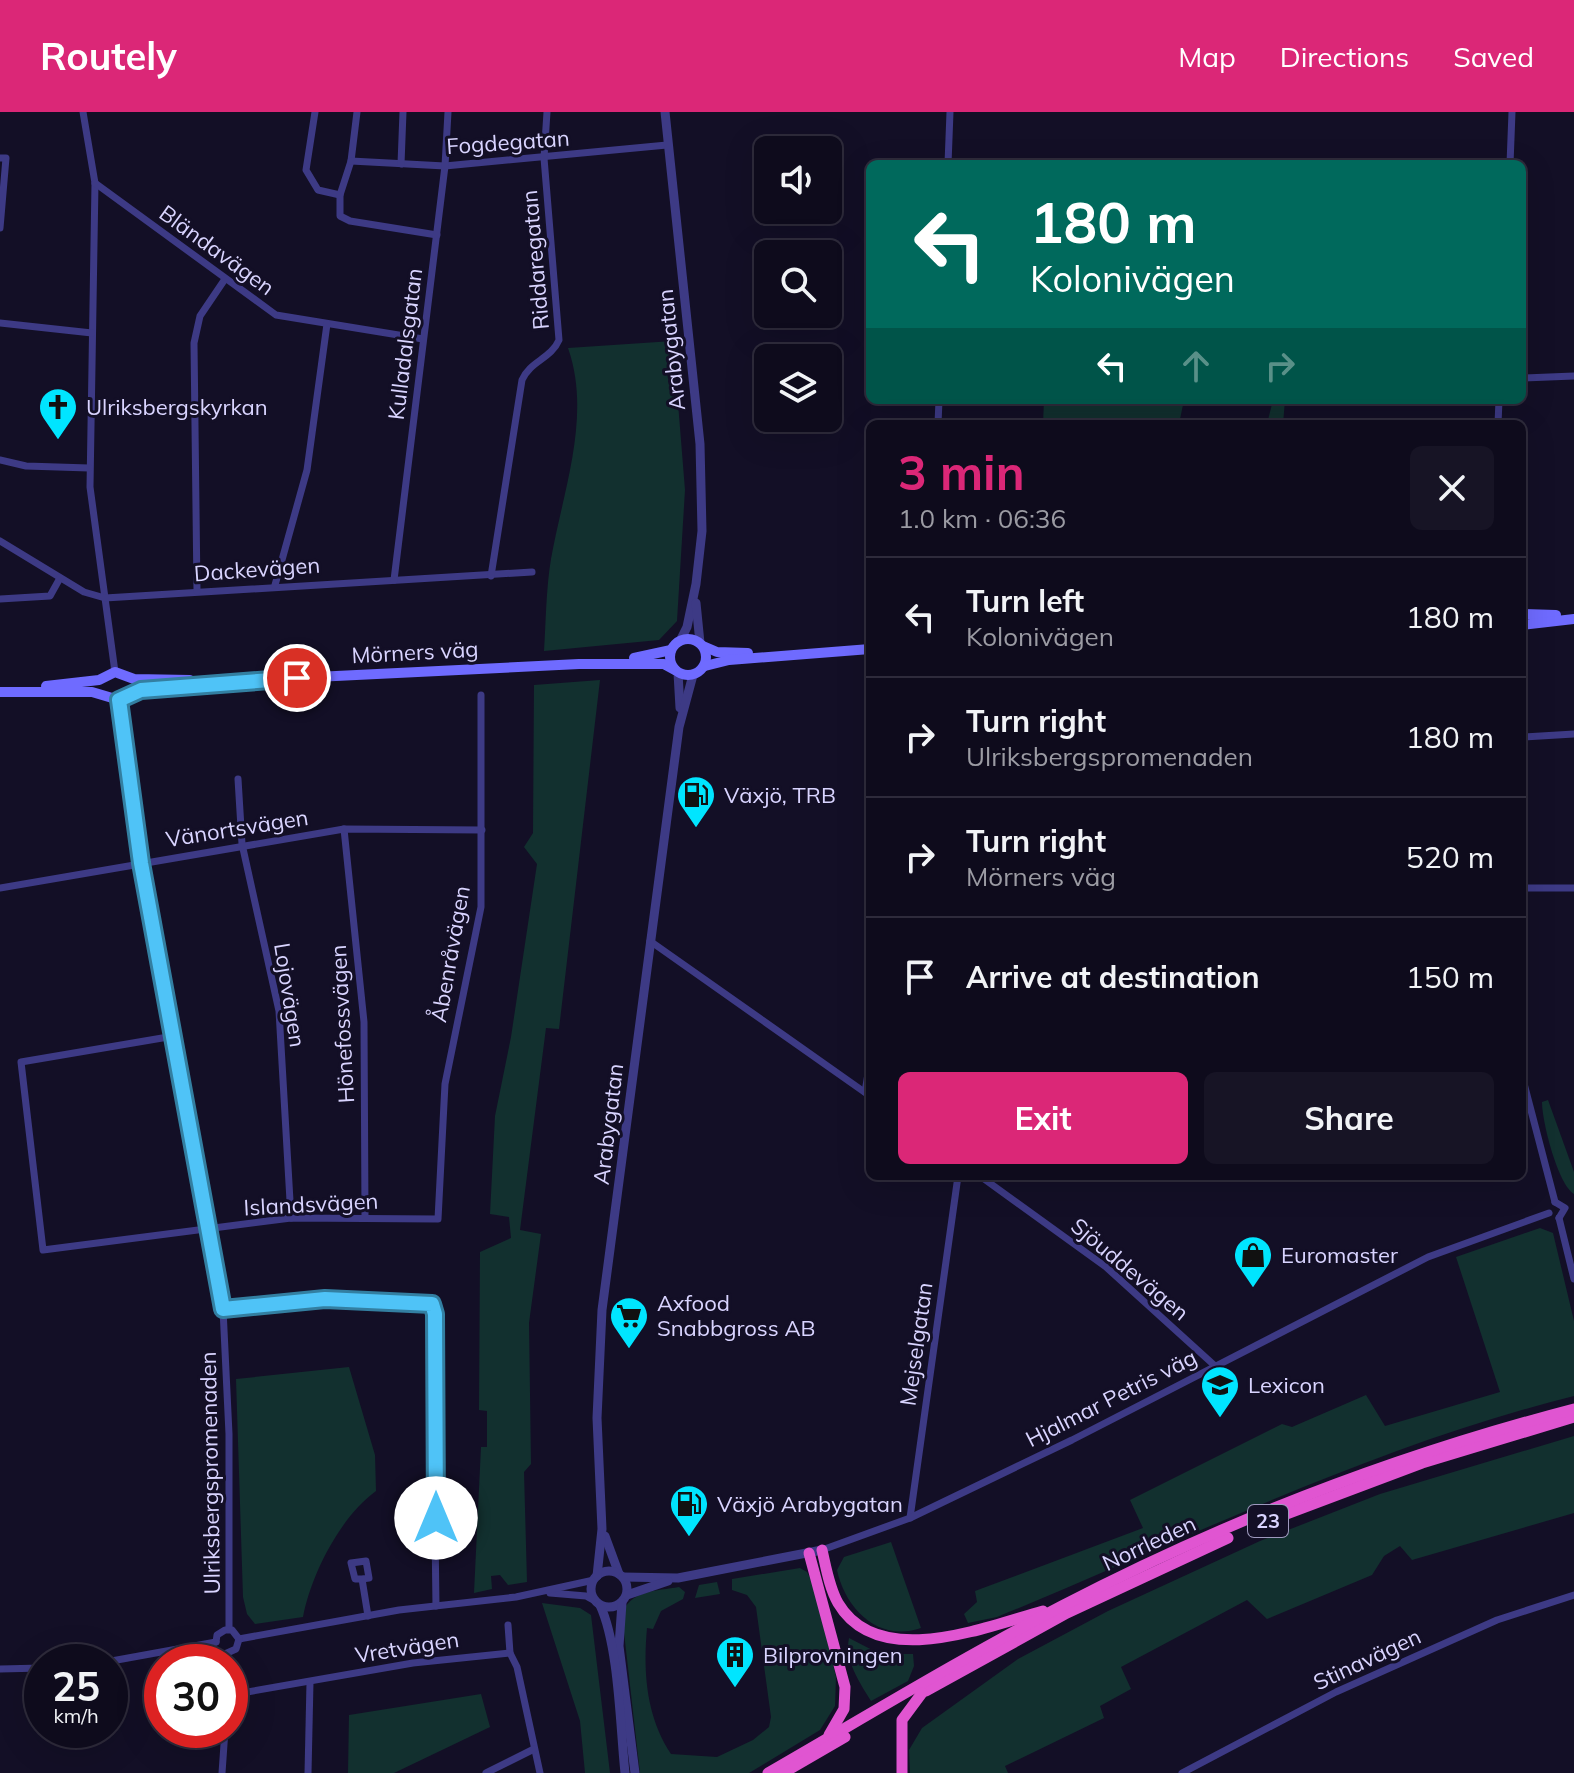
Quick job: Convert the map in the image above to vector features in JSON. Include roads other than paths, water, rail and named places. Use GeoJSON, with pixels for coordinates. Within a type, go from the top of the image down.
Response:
{"type":"FeatureCollection","features":[{"type":"Feature","properties":{"kind":"highway","name":"Norrleden"},"geometry":{"type":"LineString","coordinates":[[768,1773],[1063,1606],[1182,1549],[1326,1489],[1419,1456],[1574,1409]]}},
{"type":"Feature","properties":{"kind":"highway","name":"Norrleden"},"geometry":{"type":"LineString","coordinates":[[783,1773],[1067,1613],[1236,1534],[1422,1463],[1574,1417]]}},
{"type":"Feature","properties":{"kind":"highway"},"geometry":{"type":"LineString","coordinates":[[822,1550],[832,1589],[844,1611],[859,1626],[882,1637],[911,1640],[938,1637],[1063,1606]]}},
{"type":"Feature","properties":{"kind":"highway"},"geometry":{"type":"LineString","coordinates":[[809,1553],[845,1687],[844,1709],[825,1740]]}},
{"type":"Feature","properties":{"kind":"highway"},"geometry":{"type":"LineString","coordinates":[[902,1773],[902,1720],[922,1693]]}},
{"type":"Feature","properties":{"kind":"main road"},"geometry":{"type":"LineString","coordinates":[[1526,614],[1574,617]]}},
{"type":"Feature","properties":{"kind":"main road"},"geometry":{"type":"LineString","coordinates":[[1526,624],[1574,617]]}},
{"type":"Feature","properties":{"kind":"main road"},"geometry":{"type":"LineString","coordinates":[[798,654],[717,652],[691,639],[680,641],[671,650],[669,658],[676,672],[693,675],[705,666],[798,654],[866,651]]}},
{"type":"Feature","properties":{"kind":"main road"},"geometry":{"type":"LineString","coordinates":[[701,644],[705,666]]}},
{"type":"Feature","properties":{"kind":"main road","name":"Mörners väg"},"geometry":{"type":"LineString","coordinates":[[579,664],[661,655],[671,650]]}},
{"type":"Feature","properties":{"kind":"main road","name":"Mörners väg"},"geometry":{"type":"LineString","coordinates":[[128,678],[254,680],[579,664],[664,664],[676,672]]}},
{"type":"Feature","properties":{"kind":"main road"},"geometry":{"type":"LineString","coordinates":[[106,695],[103,687],[111,675]]}},
{"type":"Feature","properties":{"kind":"main road"},"geometry":{"type":"LineString","coordinates":[[111,675],[128,678],[124,697],[92,692],[0,691],[91,682],[111,675]]}},
{"type":"Feature","properties":{"kind":"main road","name":"Mörners väg"},"geometry":{"type":"LineString","coordinates":[[124,697],[254,680]]}},
{"type":"Feature","properties":{"kind":"street"},"geometry":{"type":"LineString","coordinates":[[83,112],[95,183],[89,468],[111,675]]}},
{"type":"Feature","properties":{"kind":"street"},"geometry":{"type":"LineString","coordinates":[[315,112],[306,170],[318,190],[340,195]]}},
{"type":"Feature","properties":{"kind":"street"},"geometry":{"type":"LineString","coordinates":[[357,112],[351,161],[340,195],[340,216],[350,221],[437,235]]}},
{"type":"Feature","properties":{"kind":"street"},"geometry":{"type":"LineString","coordinates":[[401,164],[403,112]]}},
{"type":"Feature","properties":{"kind":"street","name":"Kulladalsgatan"},"geometry":{"type":"LineString","coordinates":[[394,580],[445,166],[448,112]]}},
{"type":"Feature","properties":{"kind":"street","name":"Riddaregatan"},"geometry":{"type":"LineString","coordinates":[[491,576],[522,380],[526,369],[554,352],[559,340],[544,158],[547,112]]}},
{"type":"Feature","properties":{"kind":"street","name":"Arabygatan"},"geometry":{"type":"LineString","coordinates":[[665,112],[700,444],[702,531],[696,584],[687,627],[680,641]]}},
{"type":"Feature","properties":{"kind":"street"},"geometry":{"type":"LineString","coordinates":[[948,160],[950,112]]}},
{"type":"Feature","properties":{"kind":"street"},"geometry":{"type":"LineString","coordinates":[[1510,160],[1512,112]]}},
{"type":"Feature","properties":{"kind":"street","name":"Fogdegatan"},"geometry":{"type":"LineString","coordinates":[[351,161],[445,166],[667,145]]}},
{"type":"Feature","properties":{"kind":"street"},"geometry":{"type":"LineString","coordinates":[[0,158],[6,158],[0,228]]}},
{"type":"Feature","properties":{"kind":"street","name":"Bländavägen"},"geometry":{"type":"LineString","coordinates":[[95,183],[276,315],[423,339]]}},
{"type":"Feature","properties":{"kind":"street"},"geometry":{"type":"LineString","coordinates":[[197,591],[194,343],[200,316],[225,279]]}},
{"type":"Feature","properties":{"kind":"street"},"geometry":{"type":"LineString","coordinates":[[0,323],[92,333]]}},
{"type":"Feature","properties":{"kind":"street"},"geometry":{"type":"LineString","coordinates":[[275,585],[307,470],[327,324]]}},
{"type":"Feature","properties":{"kind":"street"},"geometry":{"type":"LineString","coordinates":[[1526,378],[1574,376]]}},
{"type":"Feature","properties":{"kind":"street"},"geometry":{"type":"LineString","coordinates":[[0,460],[26,466],[89,468]]}},
{"type":"Feature","properties":{"kind":"street","name":"Dackevägen"},"geometry":{"type":"LineString","coordinates":[[0,541],[84,592],[105,598],[275,585],[532,572]]}},
{"type":"Feature","properties":{"kind":"street"},"geometry":{"type":"LineString","coordinates":[[0,599],[50,596],[60,578]]}},
{"type":"Feature","properties":{"kind":"street","name":"Arabygatan"},"geometry":{"type":"LineString","coordinates":[[696,584],[696,631],[701,644]]}},
{"type":"Feature","properties":{"kind":"street","name":"Arabygatan"},"geometry":{"type":"LineString","coordinates":[[676,672],[679,727]]}},
{"type":"Feature","properties":{"kind":"street","name":"Arabygatan"},"geometry":{"type":"LineString","coordinates":[[595,1578],[602,1529],[597,1418],[602,1310],[679,727],[693,675]]}},
{"type":"Feature","properties":{"kind":"street","name":"Åbenråvägen"},"geometry":{"type":"LineString","coordinates":[[438,1219],[445,1084],[481,907],[481,695]]}},
{"type":"Feature","properties":{"kind":"street","name":"Ulriksbergspromenaden"},"geometry":{"type":"LineString","coordinates":[[124,697],[141,863],[223,1309],[229,1420],[229,1629]]}},
{"type":"Feature","properties":{"kind":"street"},"geometry":{"type":"LineString","coordinates":[[1526,737],[1574,734]]}},
{"type":"Feature","properties":{"kind":"street","name":"Lojovägen"},"geometry":{"type":"LineString","coordinates":[[238,779],[242,844],[279,1011],[291,1218]]}},
{"type":"Feature","properties":{"kind":"street","name":"Vänortsvägen"},"geometry":{"type":"LineString","coordinates":[[0,888],[242,844],[344,829],[482,830]]}},
{"type":"Feature","properties":{"kind":"street","name":"Hönefossvägen"},"geometry":{"type":"LineString","coordinates":[[344,829],[364,1022],[365,1217]]}},
{"type":"Feature","properties":{"kind":"street"},"geometry":{"type":"LineString","coordinates":[[1526,888],[1574,888]]}},
{"type":"Feature","properties":{"kind":"street"},"geometry":{"type":"LineString","coordinates":[[650,941],[866,1093]]}},
{"type":"Feature","properties":{"kind":"street","name":"Islandsvägen"},"geometry":{"type":"LineString","coordinates":[[174,1036],[21,1062],[43,1250],[291,1218],[438,1219]]}},
{"type":"Feature","properties":{"kind":"street"},"geometry":{"type":"LineString","coordinates":[[1526,1091],[1555,1202],[1565,1208]]}},
{"type":"Feature","properties":{"kind":"street","name":"Mejselgatan"},"geometry":{"type":"LineString","coordinates":[[910,1518],[957,1180]]}},
{"type":"Feature","properties":{"kind":"street","name":"Sjöuddevägen"},"geometry":{"type":"LineString","coordinates":[[986,1180],[1106,1267],[1214,1365]]}},
{"type":"Feature","properties":{"kind":"street"},"geometry":{"type":"LineString","coordinates":[[1555,1202],[1549,1206],[1549,1213],[1559,1218]]}},
{"type":"Feature","properties":{"kind":"street"},"geometry":{"type":"LineString","coordinates":[[1574,1205],[1565,1208],[1559,1218],[1574,1279]]}},
{"type":"Feature","properties":{"kind":"street","name":"Hjalmar Petris väg"},"geometry":{"type":"LineString","coordinates":[[624,1599],[678,1578],[822,1550],[910,1518],[1072,1440],[1428,1257],[1549,1213]]}},
{"type":"Feature","properties":{"kind":"street"},"geometry":{"type":"LineString","coordinates":[[223,1309],[325,1299],[432,1304],[435,1314],[436,1606]]}},
{"type":"Feature","properties":{"kind":"street","name":"Arabygatan"},"geometry":{"type":"LineString","coordinates":[[602,1529],[621,1575]]}},
{"type":"Feature","properties":{"kind":"street"},"geometry":{"type":"LineString","coordinates":[[239,1639],[368,1616],[540,1593],[595,1578],[608,1571],[621,1575],[624,1599],[619,1646],[635,1773]]}},
{"type":"Feature","properties":{"kind":"street","name":"Hjalmar Petris väg"},"geometry":{"type":"LineString","coordinates":[[621,1575],[678,1578]]}},
{"type":"Feature","properties":{"kind":"street"},"geometry":{"type":"LineString","coordinates":[[595,1578],[591,1591],[606,1620],[625,1773]]}},
{"type":"Feature","properties":{"kind":"street"},"geometry":{"type":"LineString","coordinates":[[362,1579],[368,1616]]}},
{"type":"Feature","properties":{"kind":"street"},"geometry":{"type":"LineString","coordinates":[[540,1593],[578,1595],[611,1608],[624,1599]]}},
{"type":"Feature","properties":{"kind":"street","name":"Stinavägen"},"geometry":{"type":"LineString","coordinates":[[1182,1773],[1336,1692],[1497,1620],[1574,1595]]}},
{"type":"Feature","properties":{"kind":"street"},"geometry":{"type":"LineString","coordinates":[[508,1625],[510,1653],[517,1667],[540,1773]]}},
{"type":"Feature","properties":{"kind":"street"},"geometry":{"type":"LineString","coordinates":[[128,1658],[216,1642],[219,1633],[229,1629],[239,1639]]}},
{"type":"Feature","properties":{"kind":"street"},"geometry":{"type":"LineString","coordinates":[[238,1644],[239,1639]]}},
{"type":"Feature","properties":{"kind":"street","name":"Vretvägen"},"geometry":{"type":"LineString","coordinates":[[248,1692],[413,1663],[510,1653]]}},
{"type":"Feature","properties":{"kind":"street"},"geometry":{"type":"LineString","coordinates":[[0,1669],[24,1668]]}},
{"type":"Feature","properties":{"kind":"street"},"geometry":{"type":"LineString","coordinates":[[308,1773],[310,1682]]}},
{"type":"Feature","properties":{"kind":"street"},"geometry":{"type":"LineString","coordinates":[[222,1773],[224,1748]]}},
{"type":"Feature","properties":{"kind":"street"},"geometry":{"type":"LineString","coordinates":[[486,1773],[534,1749]]}},
{"type":"Feature","properties":{"kind":"place","name":"Ulriksbergskyrkan"},"geometry":{"type":"Point","coordinates":[58,441]}},
{"type":"Feature","properties":{"kind":"place","name":"Växjö, TRB"},"geometry":{"type":"Point","coordinates":[696,829]}},
{"type":"Feature","properties":{"kind":"place","name":"Euromaster"},"geometry":{"type":"Point","coordinates":[1253,1289]}},
{"type":"Feature","properties":{"kind":"place","name":"Axfood Snabbgross AB"},"geometry":{"type":"Point","coordinates":[629,1350]}},
{"type":"Feature","properties":{"kind":"place","name":"Lexicon"},"geometry":{"type":"Point","coordinates":[1220,1419]}},
{"type":"Feature","properties":{"kind":"place","name":"Växjö Arabygatan"},"geometry":{"type":"Point","coordinates":[689,1538]}},
{"type":"Feature","properties":{"kind":"place","name":"Bilprovningen"},"geometry":{"type":"Point","coordinates":[735,1689]}}]}
